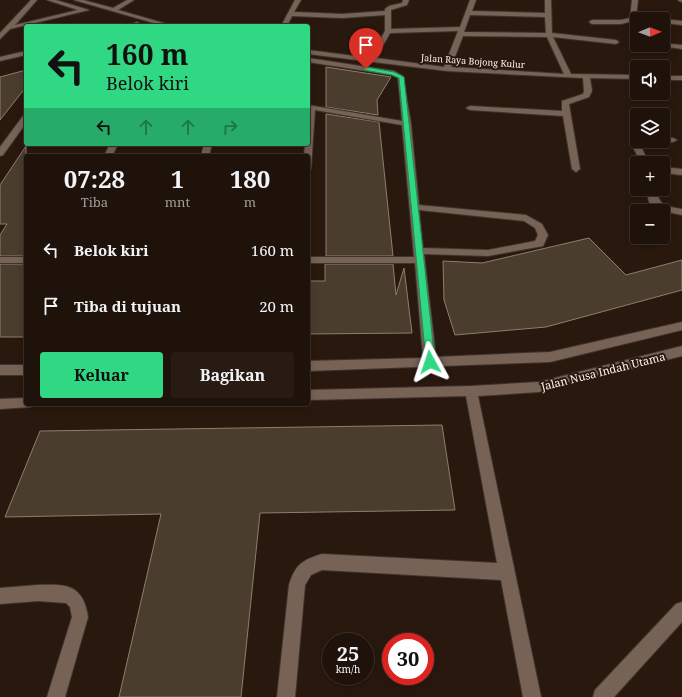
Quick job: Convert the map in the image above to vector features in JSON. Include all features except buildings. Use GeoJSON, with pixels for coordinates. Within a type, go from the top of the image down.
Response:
{"type":"FeatureCollection","features":[{"type":"Feature","properties":{"kind":"street"},"geometry":{"type":"LineString","coordinates":[[0,37],[34,0]]}},
{"type":"Feature","properties":{"kind":"street"},"geometry":{"type":"LineString","coordinates":[[50,0],[136,24]]}},
{"type":"Feature","properties":{"kind":"street"},"geometry":{"type":"LineString","coordinates":[[77,0],[115,9],[164,24]]}},
{"type":"Feature","properties":{"kind":"street"},"geometry":{"type":"LineString","coordinates":[[115,9],[131,0]]}},
{"type":"Feature","properties":{"kind":"street"},"geometry":{"type":"LineString","coordinates":[[285,24],[298,0]]}},
{"type":"Feature","properties":{"kind":"street"},"geometry":{"type":"LineString","coordinates":[[372,60],[388,31],[389,8],[405,4],[406,0]]}},
{"type":"Feature","properties":{"kind":"street"},"geometry":{"type":"LineString","coordinates":[[447,69],[473,0]]}},
{"type":"Feature","properties":{"kind":"street"},"geometry":{"type":"LineString","coordinates":[[548,0],[549,35],[569,76]]}},
{"type":"Feature","properties":{"kind":"street"},"geometry":{"type":"LineString","coordinates":[[634,0],[635,12]]}},
{"type":"Feature","properties":{"kind":"street"},"geometry":{"type":"LineString","coordinates":[[25,24],[86,10]]}},
{"type":"Feature","properties":{"kind":"street"},"geometry":{"type":"LineString","coordinates":[[290,14],[342,16],[388,13]]}},
{"type":"Feature","properties":{"kind":"street"},"geometry":{"type":"LineString","coordinates":[[468,13],[548,15]]}},
{"type":"Feature","properties":{"kind":"street"},"geometry":{"type":"LineString","coordinates":[[592,22],[621,22],[630,20]]}},
{"type":"Feature","properties":{"kind":"street"},"geometry":{"type":"LineString","coordinates":[[670,22],[682,23]]}},
{"type":"Feature","properties":{"kind":"street"},"geometry":{"type":"LineString","coordinates":[[8,28],[24,24]]}},
{"type":"Feature","properties":{"kind":"street"},"geometry":{"type":"LineString","coordinates":[[388,31],[549,35],[616,42]]}},
{"type":"Feature","properties":{"kind":"street"},"geometry":{"type":"LineString","coordinates":[[670,46],[682,47]]}},
{"type":"Feature","properties":{"kind":"street","name":"Jalan Raya Bojong Kulur"},"geometry":{"type":"LineString","coordinates":[[310,52],[447,69],[569,76],[630,77]]}},
{"type":"Feature","properties":{"kind":"street"},"geometry":{"type":"LineString","coordinates":[[0,59],[24,53]]}},
{"type":"Feature","properties":{"kind":"street"},"geometry":{"type":"LineString","coordinates":[[310,60],[400,76],[415,207],[430,362]]}},
{"type":"Feature","properties":{"kind":"street"},"geometry":{"type":"LineString","coordinates":[[576,169],[565,103],[586,95],[588,91],[586,76]]}},
{"type":"Feature","properties":{"kind":"street"},"geometry":{"type":"LineString","coordinates":[[670,78],[682,78]]}},
{"type":"Feature","properties":{"kind":"street"},"geometry":{"type":"LineString","coordinates":[[310,107],[406,124]]}},
{"type":"Feature","properties":{"kind":"street"},"geometry":{"type":"LineString","coordinates":[[470,108],[566,114]]}},
{"type":"Feature","properties":{"kind":"street"},"geometry":{"type":"LineString","coordinates":[[1,149],[24,120]]}},
{"type":"Feature","properties":{"kind":"street"},"geometry":{"type":"LineString","coordinates":[[670,171],[682,172]]}},
{"type":"Feature","properties":{"kind":"street"},"geometry":{"type":"LineString","coordinates":[[653,196],[654,202],[661,208],[682,212]]}},
{"type":"Feature","properties":{"kind":"street"},"geometry":{"type":"LineString","coordinates":[[310,260],[488,253],[539,244],[543,235],[539,226],[526,218],[415,207]]}},
{"type":"Feature","properties":{"kind":"street"},"geometry":{"type":"LineString","coordinates":[[0,260],[24,260]]}},
{"type":"Feature","properties":{"kind":"street"},"geometry":{"type":"LineString","coordinates":[[310,366],[550,357],[682,326]]}},
{"type":"Feature","properties":{"kind":"street","name":"Jalan Nusa Indah Utama"},"geometry":{"type":"LineString","coordinates":[[310,394],[471,391],[539,387],[682,350]]}},
{"type":"Feature","properties":{"kind":"street"},"geometry":{"type":"LineString","coordinates":[[0,370],[24,370]]}},
{"type":"Feature","properties":{"kind":"street"},"geometry":{"type":"LineString","coordinates":[[471,391],[532,697]]}},
{"type":"Feature","properties":{"kind":"street"},"geometry":{"type":"LineString","coordinates":[[2,406],[24,403]]}},
{"type":"Feature","properties":{"kind":"street"},"geometry":{"type":"LineString","coordinates":[[286,697],[297,585],[300,575],[314,564],[322,562],[506,572]]}},
{"type":"Feature","properties":{"kind":"street"},"geometry":{"type":"LineString","coordinates":[[0,596],[62,592],[73,598],[78,606],[80,617],[56,697]]}},
{"type":"Feature","properties":{"kind":"street"},"geometry":{"type":"LineString","coordinates":[[602,697],[682,610]]}},
{"type":"Feature","properties":{"kind":"route"},"geometry":{"type":"LineString","coordinates":[[366,69],[394,73],[401,77],[424,290],[430,362]]}}]}
